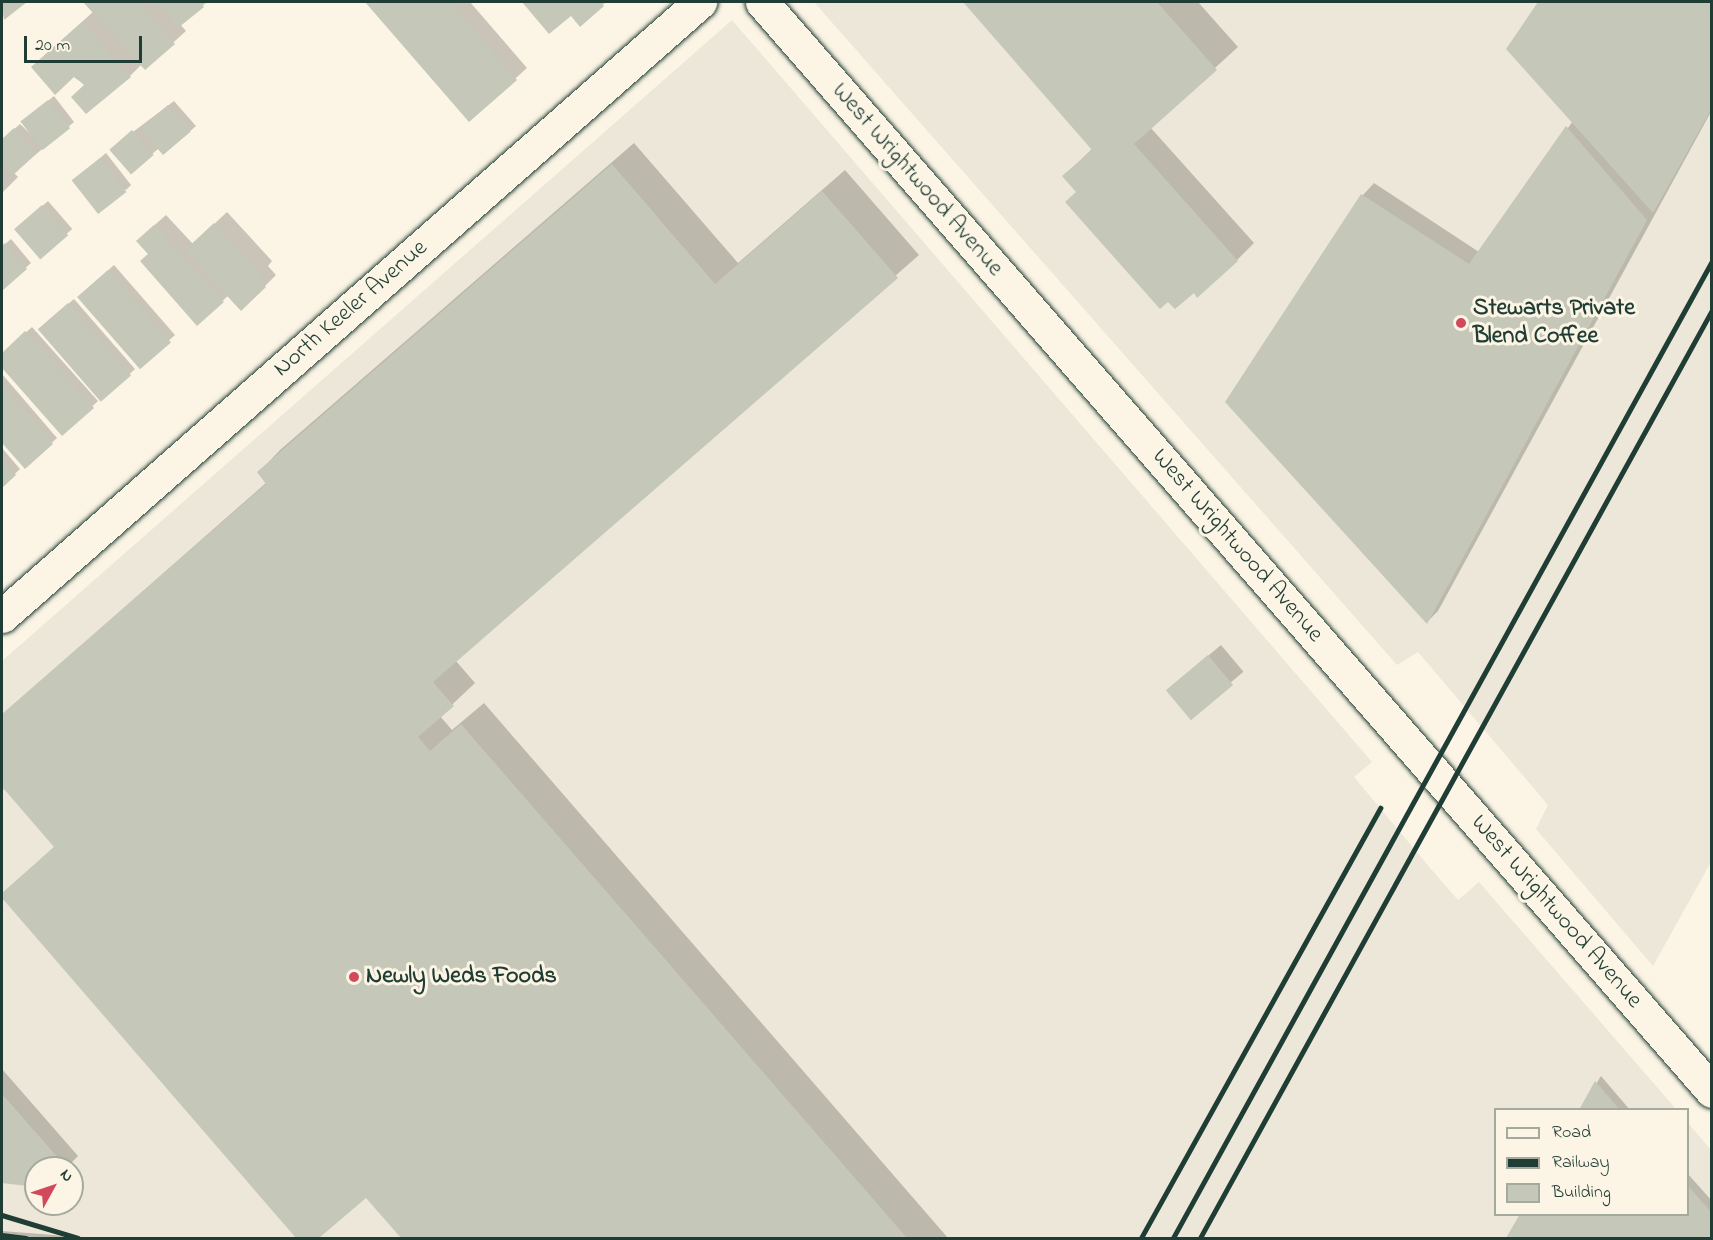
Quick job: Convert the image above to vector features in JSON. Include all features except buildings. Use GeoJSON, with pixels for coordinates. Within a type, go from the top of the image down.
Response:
{"type":"FeatureCollection","features":[{"type":"Feature","properties":{"kind":"street","name":"North Keeler Avenue"},"geometry":{"type":"LineString","coordinates":[[2,616],[700,2]]}},
{"type":"Feature","properties":{"kind":"street","name":"West Wrightwood Avenue"},"geometry":{"type":"LineString","coordinates":[[762,2],[1712,1091]]}},
{"type":"Feature","properties":{"kind":"shaded area"},"geometry":{"type":"Polygon","coordinates":[[[814,2],[1711,2],[1711,862],[1653,966],[1536,829],[1548,805],[1418,652],[1397,665],[814,2]]]}},
{"type":"Feature","properties":{"kind":"shaded area"},"geometry":{"type":"Polygon","coordinates":[[[732,20],[1372,762],[1354,777],[1431,869],[1458,900],[1479,882],[1675,1108],[1494,1108],[1494,1216],[1689,1216],[1689,1124],[1711,1150],[1711,1238],[2,1238],[2,661],[732,20]]]}},
{"type":"Feature","properties":{"kind":"railway"},"geometry":{"type":"LineString","coordinates":[[1173,1238],[1712,261]]}},
{"type":"Feature","properties":{"kind":"railway"},"geometry":{"type":"LineString","coordinates":[[1200,1238],[1712,310]]}},
{"type":"Feature","properties":{"kind":"railway"},"geometry":{"type":"LineString","coordinates":[[1141,1238],[1380,808]]}},
{"type":"Feature","properties":{"kind":"railway"},"geometry":{"type":"LineString","coordinates":[[2,1215],[78,1238]]}},
{"type":"Feature","properties":{"kind":"railway"},"geometry":{"type":"LineString","coordinates":[[2,1235],[26,1238]]}},
{"type":"Feature","properties":{"kind":"place","name":"Stewarts Private Blend Coffee"},"geometry":{"type":"Point","coordinates":[1461,323]}},
{"type":"Feature","properties":{"kind":"place","name":"Newly Weds Foods"},"geometry":{"type":"Point","coordinates":[354,977]}}]}
